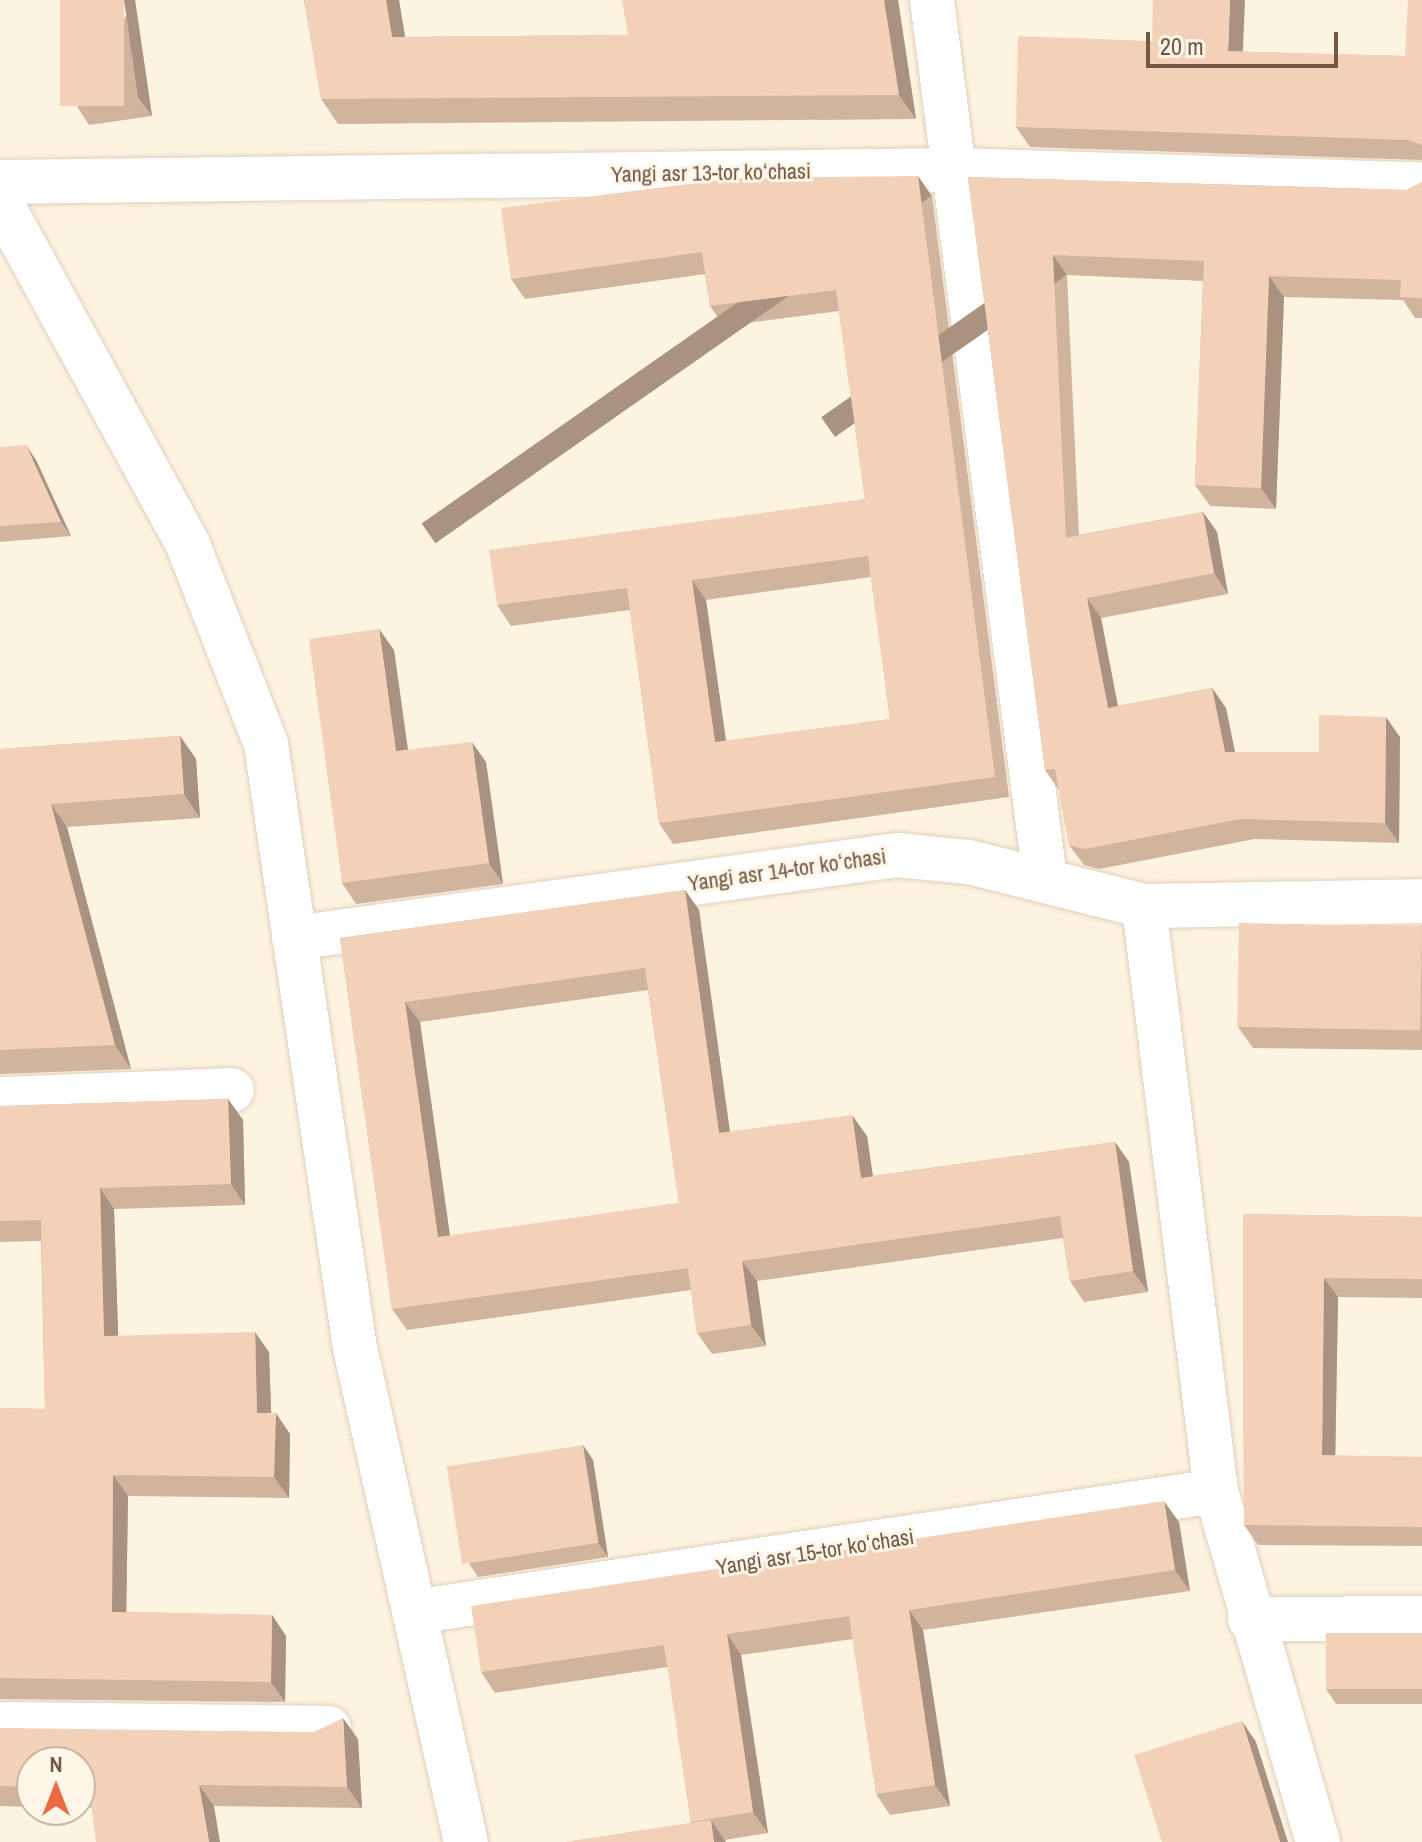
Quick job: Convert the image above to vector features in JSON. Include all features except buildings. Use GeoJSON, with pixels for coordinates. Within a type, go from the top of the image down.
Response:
{"type":"FeatureCollection","features":[{"type":"Feature","properties":{"kind":"street"},"geometry":{"type":"LineString","coordinates":[[932,0],[957,170],[1045,878]]}},
{"type":"Feature","properties":{"kind":"street","name":"Yangi asr 13-tor koʻchasi"},"geometry":{"type":"LineString","coordinates":[[0,182],[957,170],[1422,185]]}},
{"type":"Feature","properties":{"kind":"street"},"geometry":{"type":"LineString","coordinates":[[0,201],[188,545],[236,652],[266,744],[355,1348],[466,1842]]}},
{"type":"Feature","properties":{"kind":"street","name":"Yangi asr 14-tor koʻchasi"},"geometry":{"type":"LineString","coordinates":[[294,938],[897,855],[1045,878],[1144,906],[1422,901]]}},
{"type":"Feature","properties":{"kind":"street"},"geometry":{"type":"LineString","coordinates":[[1144,906],[1216,1491],[1250,1619],[1318,1842]]}},
{"type":"Feature","properties":{"kind":"street"},"geometry":{"type":"LineString","coordinates":[[0,1099],[232,1090]]}},
{"type":"Feature","properties":{"kind":"street","name":"Yangi asr 15-tor koʻchasi"},"geometry":{"type":"LineString","coordinates":[[414,1612],[1216,1491]]}},
{"type":"Feature","properties":{"kind":"street"},"geometry":{"type":"LineString","coordinates":[[1250,1619],[1422,1618]]}},
{"type":"Feature","properties":{"kind":"street"},"geometry":{"type":"LineString","coordinates":[[0,1724],[329,1728]]}}]}
